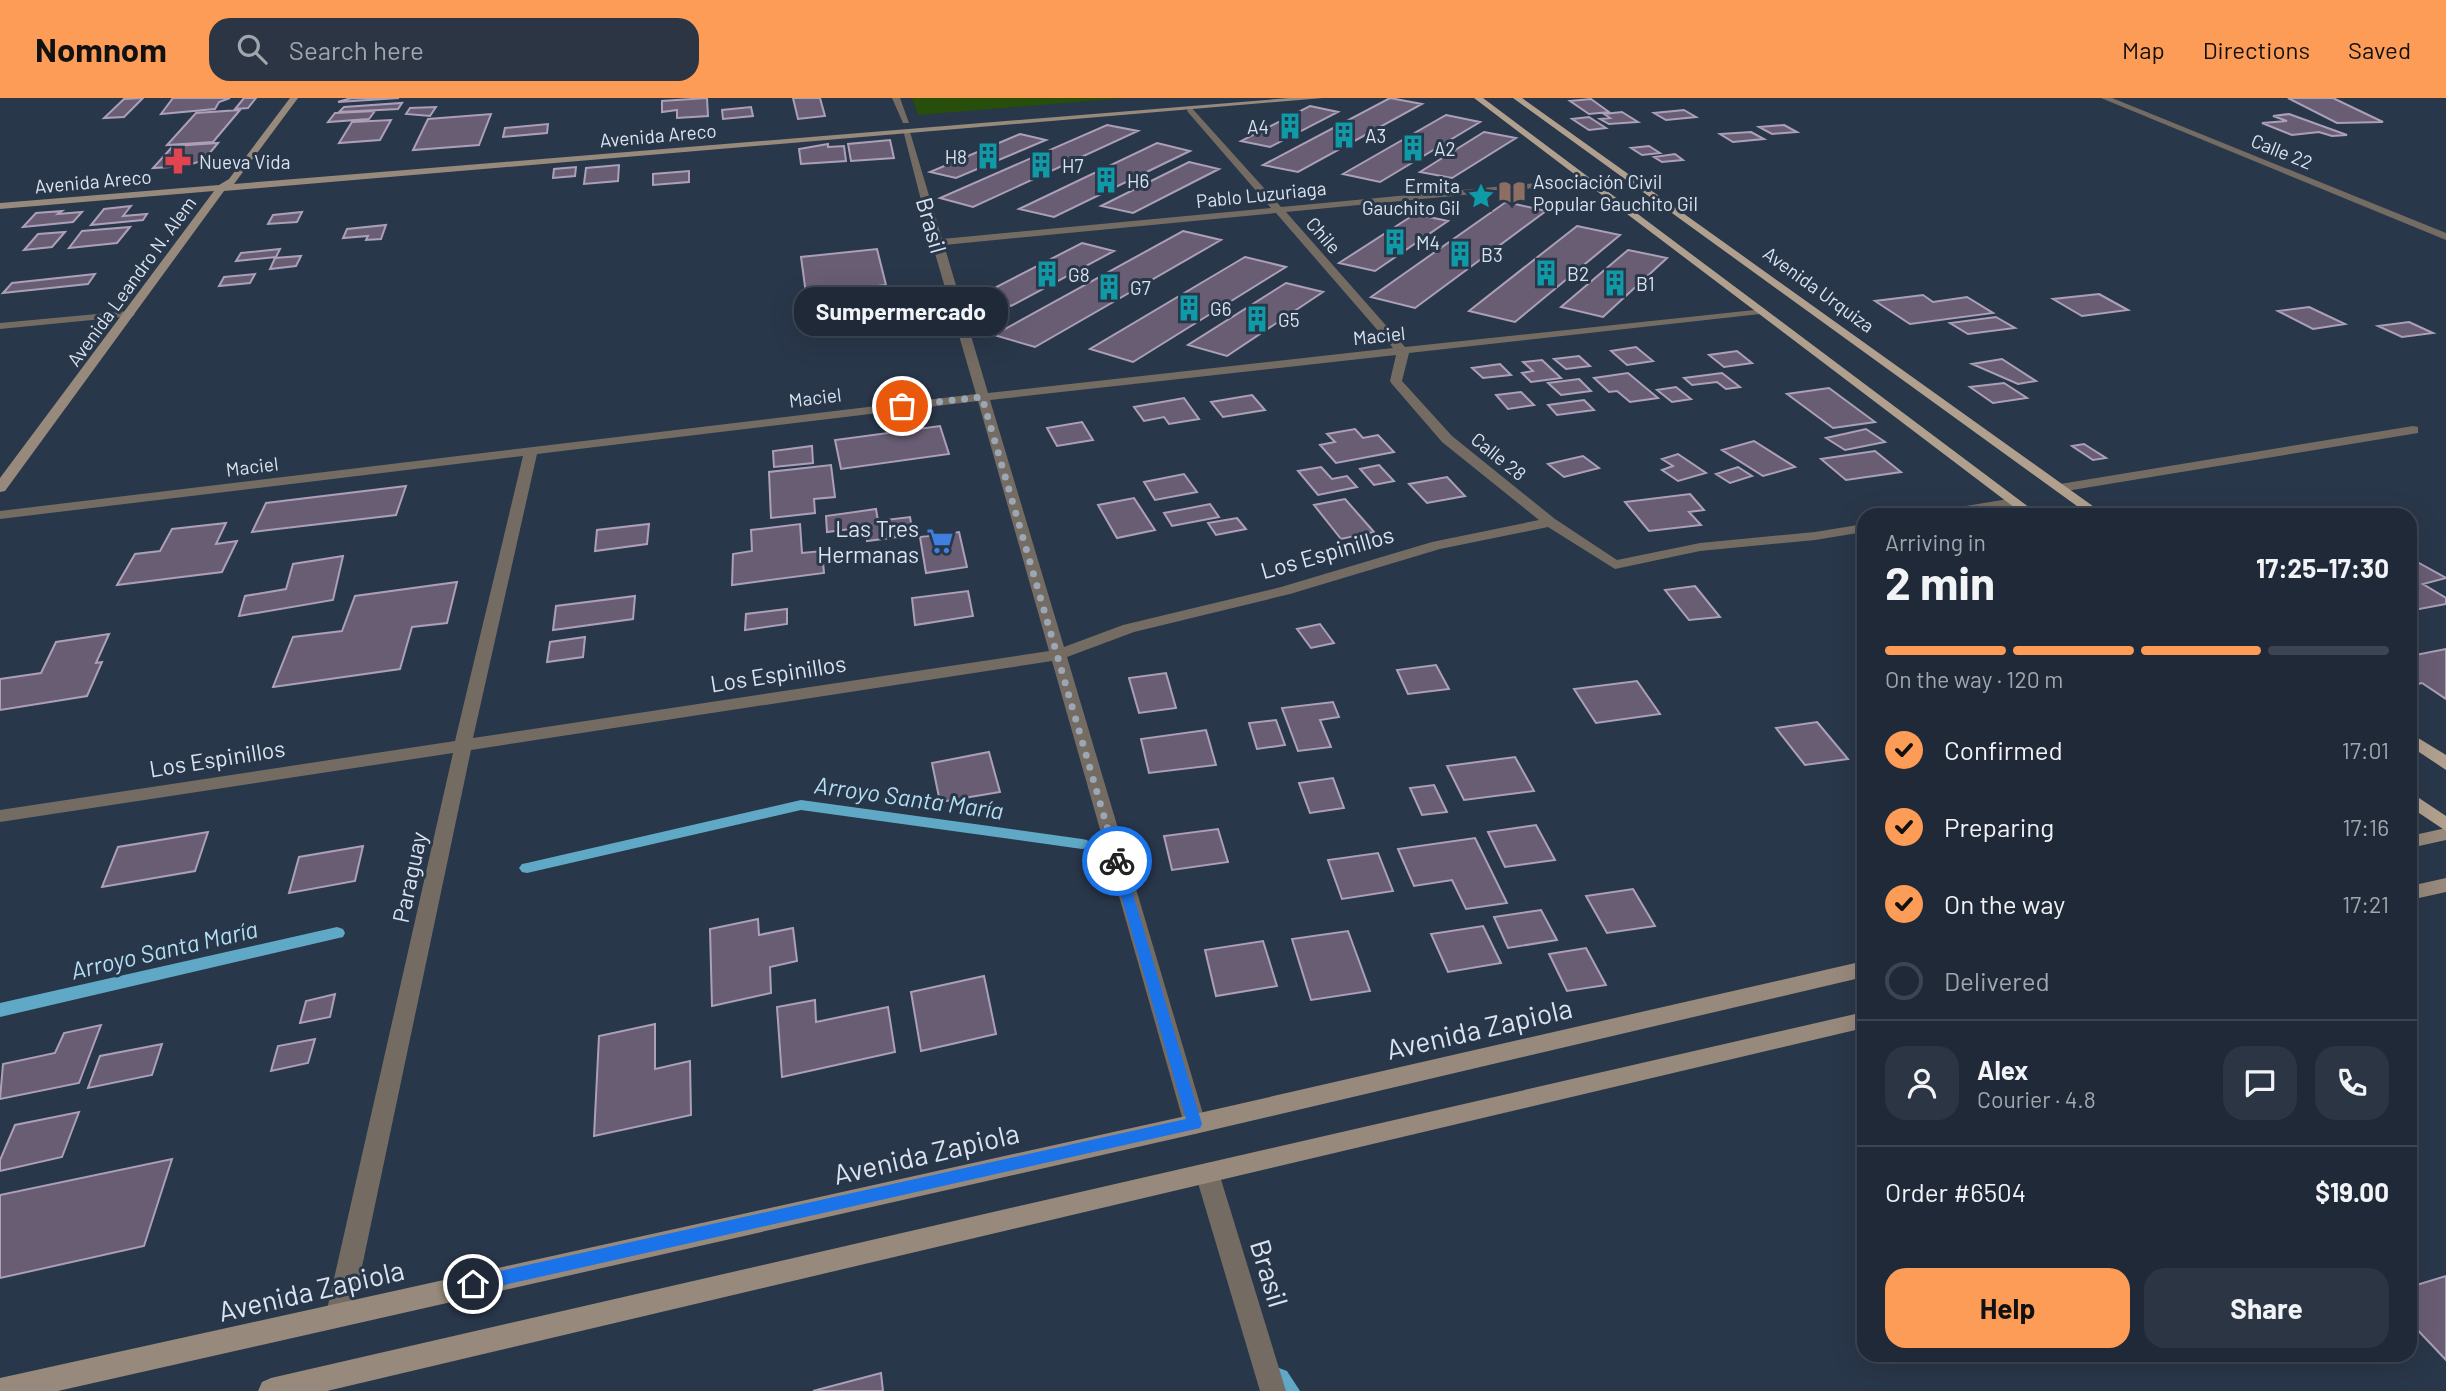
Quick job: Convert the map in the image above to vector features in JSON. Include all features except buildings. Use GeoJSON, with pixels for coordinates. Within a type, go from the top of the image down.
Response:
{"type":"FeatureCollection","features":[{"type":"Feature","properties":{"kind":"main road","name":"Avenida Leandro N. Alem"},"geometry":{"type":"LineString","coordinates":[[0,488],[221,188],[235,175],[295,98]]}},
{"type":"Feature","properties":{"kind":"main road","name":"Avenida Areco"},"geometry":{"type":"LineString","coordinates":[[0,206],[1189,101],[1319,98]]}},
{"type":"Feature","properties":{"kind":"main road"},"geometry":{"type":"LineString","coordinates":[[1478,98],[2022,508]]}},
{"type":"Feature","properties":{"kind":"main road","name":"Avenida Urquiza"},"geometry":{"type":"LineString","coordinates":[[1517,98],[2088,508]]}},
{"type":"Feature","properties":{"kind":"main road","name":"Avenida Areco"},"geometry":{"type":"LineString","coordinates":[[414,161],[906,127]]}},
{"type":"Feature","properties":{"kind":"main road"},"geometry":{"type":"LineString","coordinates":[[373,164],[401,162]]}},
{"type":"Feature","properties":{"kind":"main road"},"geometry":{"type":"LineString","coordinates":[[332,167],[346,166]]}},
{"type":"Feature","properties":{"kind":"main road","name":"Avenida Areco"},"geometry":{"type":"LineString","coordinates":[[0,194],[256,174]]}},
{"type":"Feature","properties":{"kind":"main road"},"geometry":{"type":"LineString","coordinates":[[2417,743],[2446,764]]}},
{"type":"Feature","properties":{"kind":"main road"},"geometry":{"type":"LineString","coordinates":[[2417,803],[2446,825]]}},
{"type":"Feature","properties":{"kind":"main road"},"geometry":{"type":"LineString","coordinates":[[2417,840],[2446,834]]}},
{"type":"Feature","properties":{"kind":"main road"},"geometry":{"type":"LineString","coordinates":[[2417,891],[2446,885]]}},
{"type":"Feature","properties":{"kind":"main road","name":"Avenida Zapiola"},"geometry":{"type":"LineString","coordinates":[[0,1391],[1195,1124],[1857,971]]}},
{"type":"Feature","properties":{"kind":"main road"},"geometry":{"type":"LineString","coordinates":[[271,1391],[1857,1022]]}},
{"type":"Feature","properties":{"kind":"street","name":"Brasil"},"geometry":{"type":"LineString","coordinates":[[896,98],[1195,1124]]}},
{"type":"Feature","properties":{"kind":"street","name":"Calle 22"},"geometry":{"type":"LineString","coordinates":[[2105,98],[2446,237]]}},
{"type":"Feature","properties":{"kind":"street","name":"Chile"},"geometry":{"type":"LineString","coordinates":[[1189,101],[1279,210],[1404,352]]}},
{"type":"Feature","properties":{"kind":"street","name":"Pablo Luzuriaga"},"geometry":{"type":"LineString","coordinates":[[937,243],[1587,180]]}},
{"type":"Feature","properties":{"kind":"street"},"geometry":{"type":"LineString","coordinates":[[2434,232],[2446,230]]}},
{"type":"Feature","properties":{"kind":"street","name":"Maciel"},"geometry":{"type":"LineString","coordinates":[[0,515],[982,397],[1760,311]]}},
{"type":"Feature","properties":{"kind":"street"},"geometry":{"type":"LineString","coordinates":[[0,326],[129,314]]}},
{"type":"Feature","properties":{"kind":"street","name":"Calle 28"},"geometry":{"type":"LineString","coordinates":[[1404,352],[1396,381],[1447,439],[1550,522],[1615,565],[1700,547],[1857,529]]}},
{"type":"Feature","properties":{"kind":"street"},"geometry":{"type":"LineString","coordinates":[[2060,488],[2413,430]]}},
{"type":"Feature","properties":{"kind":"street","name":"Paraguay"},"geometry":{"type":"LineString","coordinates":[[339,1314],[463,746],[531,451]]}},
{"type":"Feature","properties":{"kind":"street"},"geometry":{"type":"LineString","coordinates":[[1978,508],[2014,502]]}},
{"type":"Feature","properties":{"kind":"street","name":"Los Espinillos"},"geometry":{"type":"LineString","coordinates":[[0,816],[1057,655],[1129,628],[1285,591],[1437,545],[1550,522]]}},
{"type":"Feature","properties":{"kind":"street","name":"Brasil"},"geometry":{"type":"LineString","coordinates":[[1207,1173],[1273,1391]]}},
{"type":"Feature","properties":{"kind":"green space"},"geometry":{"type":"Polygon","coordinates":[[[912,98],[1125,98],[918,115],[912,98]]]}},
{"type":"Feature","properties":{"kind":"waterway","name":"Arroyo Santa María"},"geometry":{"type":"LineString","coordinates":[[527,868],[801,805],[1082,844]]}},
{"type":"Feature","properties":{"kind":"waterway","name":"Arroyo Santa María"},"geometry":{"type":"LineString","coordinates":[[0,1010],[337,933]]}},
{"type":"Feature","properties":{"kind":"waterway","name":"Arroyo Santa María"},"geometry":{"type":"LineString","coordinates":[[1279,1378],[1289,1391]]}},
{"type":"Feature","properties":{"kind":"way so far"},"geometry":{"type":"LineString","coordinates":[[902,406],[982,397],[1117,861]]}},
{"type":"Feature","properties":{"kind":"place","name":"A4"},"geometry":{"type":"Point","coordinates":[1290,126]}},
{"type":"Feature","properties":{"kind":"place","name":"A3"},"geometry":{"type":"Point","coordinates":[1344,135]}},
{"type":"Feature","properties":{"kind":"place","name":"A2"},"geometry":{"type":"Point","coordinates":[1413,148]}},
{"type":"Feature","properties":{"kind":"place","name":"H8"},"geometry":{"type":"Point","coordinates":[988,156]}},
{"type":"Feature","properties":{"kind":"place","name":"Nueva Vida"},"geometry":{"type":"Point","coordinates":[178,161]}},
{"type":"Feature","properties":{"kind":"place","name":"H7"},"geometry":{"type":"Point","coordinates":[1041,165]}},
{"type":"Feature","properties":{"kind":"place","name":"H6"},"geometry":{"type":"Point","coordinates":[1106,180]}},
{"type":"Feature","properties":{"kind":"place","name":"Asociación Civil Popular Gauchito Gil"},"geometry":{"type":"Point","coordinates":[1512,192]}},
{"type":"Feature","properties":{"kind":"place","name":"Ermita Gauchito Gil"},"geometry":{"type":"Point","coordinates":[1481,196]}},
{"type":"Feature","properties":{"kind":"place","name":"M4"},"geometry":{"type":"Point","coordinates":[1395,242]}},
{"type":"Feature","properties":{"kind":"place","name":"B3"},"geometry":{"type":"Point","coordinates":[1460,254]}},
{"type":"Feature","properties":{"kind":"place","name":"B2"},"geometry":{"type":"Point","coordinates":[1546,273]}},
{"type":"Feature","properties":{"kind":"place","name":"G8"},"geometry":{"type":"Point","coordinates":[1047,274]}},
{"type":"Feature","properties":{"kind":"place","name":"B1"},"geometry":{"type":"Point","coordinates":[1615,283]}},
{"type":"Feature","properties":{"kind":"place","name":"G7"},"geometry":{"type":"Point","coordinates":[1109,287]}},
{"type":"Feature","properties":{"kind":"place","name":"G6"},"geometry":{"type":"Point","coordinates":[1189,308]}},
{"type":"Feature","properties":{"kind":"place","name":"G5"},"geometry":{"type":"Point","coordinates":[1257,319]}},
{"type":"Feature","properties":{"kind":"place","name":"Sumpermercado"},"geometry":{"type":"Point","coordinates":[902,406]}},
{"type":"Feature","properties":{"kind":"place","name":"Las Tres Hermanas"},"geometry":{"type":"Point","coordinates":[940,541]}},
{"type":"Feature","properties":{"kind":"route"},"geometry":{"type":"LineString","coordinates":[[473,1284],[1195,1124],[1117,861]]}}]}
